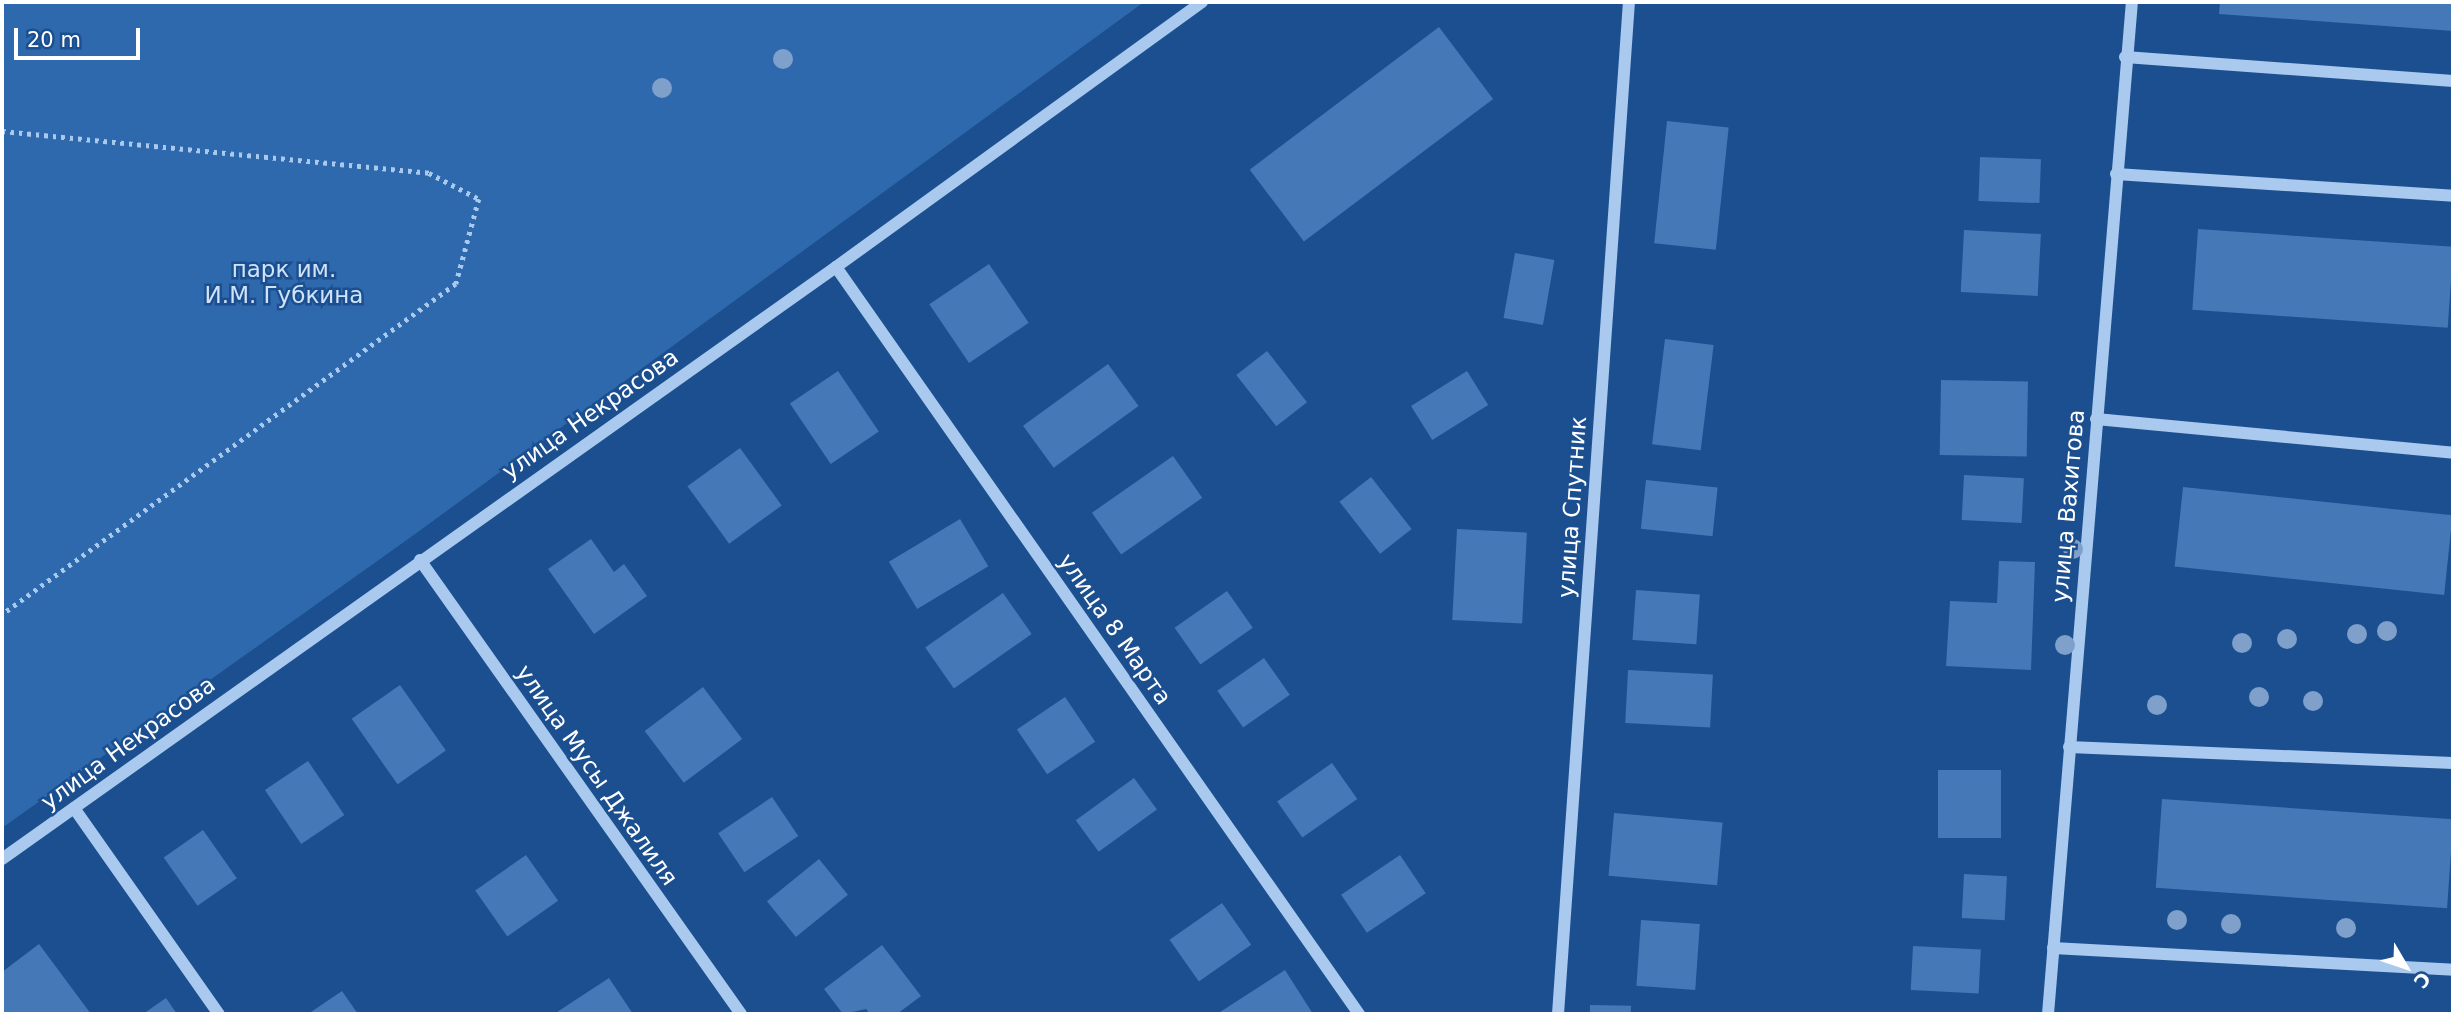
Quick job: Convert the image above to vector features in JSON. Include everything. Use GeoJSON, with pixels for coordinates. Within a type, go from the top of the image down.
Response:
{"type":"FeatureCollection","features":[{"type":"Feature","properties":{"kind":"street","name":"улица Некрасова"},"geometry":{"type":"LineString","coordinates":[[2,859],[419,559],[836,268],[1202,2]]}},
{"type":"Feature","properties":{"kind":"street","name":"улица Спутник"},"geometry":{"type":"LineString","coordinates":[[1558,1014],[1629,2]]}},
{"type":"Feature","properties":{"kind":"street","name":"улица Вахитова"},"geometry":{"type":"LineString","coordinates":[[2048,1014],[2125,57],[2132,2]]}},
{"type":"Feature","properties":{"kind":"street"},"geometry":{"type":"LineString","coordinates":[[2125,57],[2453,81]]}},
{"type":"Feature","properties":{"kind":"street"},"geometry":{"type":"LineString","coordinates":[[2116,174],[2453,196]]}},
{"type":"Feature","properties":{"kind":"street","name":"улица 8 Марта"},"geometry":{"type":"LineString","coordinates":[[836,268],[1359,1014]]}},
{"type":"Feature","properties":{"kind":"street"},"geometry":{"type":"LineString","coordinates":[[2096,419],[2453,453]]}},
{"type":"Feature","properties":{"kind":"street","name":"улица Мусы Джалиля"},"geometry":{"type":"LineString","coordinates":[[419,559],[741,1014]]}},
{"type":"Feature","properties":{"kind":"street"},"geometry":{"type":"LineString","coordinates":[[2069,747],[2453,763]]}},
{"type":"Feature","properties":{"kind":"street"},"geometry":{"type":"LineString","coordinates":[[74,808],[219,1014]]}},
{"type":"Feature","properties":{"kind":"street"},"geometry":{"type":"LineString","coordinates":[[2053,948],[2453,970]]}},
{"type":"Feature","properties":{"kind":"path"},"geometry":{"type":"LineString","coordinates":[[2,131],[429,173],[479,199],[456,284],[2,615]]}},
{"type":"Feature","properties":{"kind":"green space","name":"парк им. И.М. Губкина"},"geometry":{"type":"Polygon","coordinates":[[[2,2],[1144,2],[411,537],[2,828],[2,2]]]}},
{"type":"Feature","properties":{"kind":"building"},"geometry":{"type":"Polygon","coordinates":[[[2220,2],[2453,2],[2453,31],[2219,14],[2220,2]]]}},
{"type":"Feature","properties":{"kind":"building"},"geometry":{"type":"Polygon","coordinates":[[[1439,27],[1493,99],[1304,242],[1250,170],[1439,27]]]}},
{"type":"Feature","properties":{"kind":"building"},"geometry":{"type":"Polygon","coordinates":[[[1667,121],[1729,127],[1716,250],[1654,243],[1667,121]]]}},
{"type":"Feature","properties":{"kind":"building"},"geometry":{"type":"Polygon","coordinates":[[[1980,157],[2041,159],[2039,203],[1978,201],[1980,157]]]}},
{"type":"Feature","properties":{"kind":"building"},"geometry":{"type":"Polygon","coordinates":[[[2198,229],[2453,247],[2448,328],[2192,310],[2198,229]]]}},
{"type":"Feature","properties":{"kind":"building"},"geometry":{"type":"Polygon","coordinates":[[[1964,230],[2041,234],[2038,296],[1961,292],[1964,230]]]}},
{"type":"Feature","properties":{"kind":"building"},"geometry":{"type":"Polygon","coordinates":[[[1515,253],[1554,260],[1543,325],[1504,318],[1515,253]]]}},
{"type":"Feature","properties":{"kind":"building"},"geometry":{"type":"Polygon","coordinates":[[[989,264],[1029,323],[969,363],[929,304],[989,264]]]}},
{"type":"Feature","properties":{"kind":"building"},"geometry":{"type":"Polygon","coordinates":[[[1665,339],[1714,345],[1701,450],[1652,444],[1665,339]]]}},
{"type":"Feature","properties":{"kind":"building"},"geometry":{"type":"Polygon","coordinates":[[[1267,351],[1307,402],[1276,426],[1236,375],[1267,351]]]}},
{"type":"Feature","properties":{"kind":"building"},"geometry":{"type":"Polygon","coordinates":[[[1108,364],[1139,406],[1054,468],[1023,426],[1108,364]]]}},
{"type":"Feature","properties":{"kind":"building"},"geometry":{"type":"Polygon","coordinates":[[[838,371],[879,432],[831,464],[790,403],[838,371]]]}},
{"type":"Feature","properties":{"kind":"building"},"geometry":{"type":"Polygon","coordinates":[[[1467,371],[1488,405],[1432,440],[1411,406],[1467,371]]]}},
{"type":"Feature","properties":{"kind":"building"},"geometry":{"type":"Polygon","coordinates":[[[1941,380],[2028,382],[2027,457],[1940,455],[1941,380]]]}},
{"type":"Feature","properties":{"kind":"building"},"geometry":{"type":"Polygon","coordinates":[[[740,448],[782,505],[729,544],[687,486],[740,448]]]}},
{"type":"Feature","properties":{"kind":"building"},"geometry":{"type":"Polygon","coordinates":[[[1173,456],[1202,498],[1121,555],[1092,513],[1173,456]]]}},
{"type":"Feature","properties":{"kind":"building"},"geometry":{"type":"Polygon","coordinates":[[[1964,475],[2024,478],[2022,523],[1962,520],[1964,475]]]}},
{"type":"Feature","properties":{"kind":"building"},"geometry":{"type":"Polygon","coordinates":[[[1371,477],[1412,529],[1380,554],[1339,502],[1371,477]]]}},
{"type":"Feature","properties":{"kind":"building"},"geometry":{"type":"Polygon","coordinates":[[[1646,480],[1718,488],[1712,536],[1641,529],[1646,480]]]}},
{"type":"Feature","properties":{"kind":"building"},"geometry":{"type":"Polygon","coordinates":[[[2183,487],[2453,515],[2444,595],[2175,567],[2183,487]]]}},
{"type":"Feature","properties":{"kind":"building"},"geometry":{"type":"Polygon","coordinates":[[[960,519],[988,566],[917,609],[889,562],[960,519]]]}},
{"type":"Feature","properties":{"kind":"building"},"geometry":{"type":"Polygon","coordinates":[[[1457,529],[1527,533],[1522,624],[1452,620],[1457,529]]]}},
{"type":"Feature","properties":{"kind":"building"},"geometry":{"type":"Polygon","coordinates":[[[591,539],[614,572],[624,564],[647,596],[594,634],[548,569],[591,539]]]}},
{"type":"Feature","properties":{"kind":"building"},"geometry":{"type":"Polygon","coordinates":[[[1999,561],[2035,562],[2031,670],[1946,666],[1950,601],[1997,603],[1999,561]]]}},
{"type":"Feature","properties":{"kind":"building"},"geometry":{"type":"Polygon","coordinates":[[[1636,590],[1700,594],[1696,644],[1633,640],[1636,590]]]}},
{"type":"Feature","properties":{"kind":"building"},"geometry":{"type":"Polygon","coordinates":[[[1227,591],[1253,628],[1200,665],[1175,628],[1227,591]]]}},
{"type":"Feature","properties":{"kind":"building"},"geometry":{"type":"Polygon","coordinates":[[[1003,593],[1032,634],[954,688],[925,647],[1003,593]]]}},
{"type":"Feature","properties":{"kind":"building"},"geometry":{"type":"Polygon","coordinates":[[[1264,658],[1290,695],[1243,728],[1217,691],[1264,658]]]}},
{"type":"Feature","properties":{"kind":"building"},"geometry":{"type":"Polygon","coordinates":[[[1628,670],[1713,674],[1710,727],[1625,723],[1628,670]]]}},
{"type":"Feature","properties":{"kind":"building"},"geometry":{"type":"Polygon","coordinates":[[[400,685],[446,751],[398,784],[352,719],[400,685]]]}},
{"type":"Feature","properties":{"kind":"building"},"geometry":{"type":"Polygon","coordinates":[[[703,687],[742,739],[684,783],[645,731],[703,687]]]}},
{"type":"Feature","properties":{"kind":"building"},"geometry":{"type":"Polygon","coordinates":[[[1065,697],[1095,742],[1047,774],[1017,729],[1065,697]]]}},
{"type":"Feature","properties":{"kind":"building"},"geometry":{"type":"Polygon","coordinates":[[[308,761],[344,815],[301,844],[265,790],[308,761]]]}},
{"type":"Feature","properties":{"kind":"building"},"geometry":{"type":"Polygon","coordinates":[[[1332,763],[1357,799],[1302,837],[1277,801],[1332,763]]]}},
{"type":"Feature","properties":{"kind":"building"},"geometry":{"type":"Polygon","coordinates":[[[1938,770],[2001,770],[2001,838],[1938,838],[1938,770]]]}},
{"type":"Feature","properties":{"kind":"building"},"geometry":{"type":"Polygon","coordinates":[[[1134,778],[1157,810],[1099,852],[1076,820],[1134,778]]]}},
{"type":"Feature","properties":{"kind":"building"},"geometry":{"type":"Polygon","coordinates":[[[772,797],[798,836],[744,872],[718,833],[772,797]]]}},
{"type":"Feature","properties":{"kind":"building"},"geometry":{"type":"Polygon","coordinates":[[[2162,799],[2453,819],[2447,908],[2156,888],[2162,799]]]}},
{"type":"Feature","properties":{"kind":"building"},"geometry":{"type":"Polygon","coordinates":[[[1614,813],[1723,822],[1717,885],[1609,876],[1614,813]]]}},
{"type":"Feature","properties":{"kind":"building"},"geometry":{"type":"Polygon","coordinates":[[[203,830],[237,878],[198,906],[164,858],[203,830]]]}},
{"type":"Feature","properties":{"kind":"building"},"geometry":{"type":"Polygon","coordinates":[[[526,855],[558,901],[507,936],[475,891],[526,855]]]}},
{"type":"Feature","properties":{"kind":"building"},"geometry":{"type":"Polygon","coordinates":[[[1400,855],[1426,893],[1367,933],[1341,895],[1400,855]]]}},
{"type":"Feature","properties":{"kind":"building"},"geometry":{"type":"Polygon","coordinates":[[[819,859],[848,895],[796,937],[767,901],[819,859]]]}},
{"type":"Feature","properties":{"kind":"building"},"geometry":{"type":"Polygon","coordinates":[[[1964,874],[2007,876],[2005,920],[1962,918],[1964,874]]]}},
{"type":"Feature","properties":{"kind":"building"},"geometry":{"type":"Polygon","coordinates":[[[1222,903],[1251,945],[1199,981],[1170,940],[1222,903]]]}},
{"type":"Feature","properties":{"kind":"building"},"geometry":{"type":"Polygon","coordinates":[[[1641,920],[1700,924],[1695,990],[1636,986],[1641,920]]]}},
{"type":"Feature","properties":{"kind":"building"},"geometry":{"type":"Polygon","coordinates":[[[39,944],[91,1014],[2,1014],[2,972],[39,944]]]}},
{"type":"Feature","properties":{"kind":"building"},"geometry":{"type":"Polygon","coordinates":[[[882,945],[921,996],[897,1014],[870,1014],[866,1009],[843,1014],[824,989],[882,945]]]}},
{"type":"Feature","properties":{"kind":"building"},"geometry":{"type":"Polygon","coordinates":[[[1913,946],[1981,950],[1979,993],[1911,990],[1913,946]]]}},
{"type":"Feature","properties":{"kind":"building"},"geometry":{"type":"Polygon","coordinates":[[[1285,970],[1313,1014],[1217,1014],[1285,970]]]}},
{"type":"Feature","properties":{"kind":"building"},"geometry":{"type":"Polygon","coordinates":[[[609,978],[633,1014],[554,1014],[609,978]]]}},
{"type":"Feature","properties":{"kind":"building"},"geometry":{"type":"Polygon","coordinates":[[[342,991],[358,1014],[308,1014],[342,991]]]}},
{"type":"Feature","properties":{"kind":"building"},"geometry":{"type":"Polygon","coordinates":[[[166,998],[177,1014],[143,1014],[166,998]]]}},
{"type":"Feature","properties":{"kind":"building"},"geometry":{"type":"Polygon","coordinates":[[[1590,1005],[1631,1006],[1631,1014],[1590,1014],[1590,1005]]]}}]}
